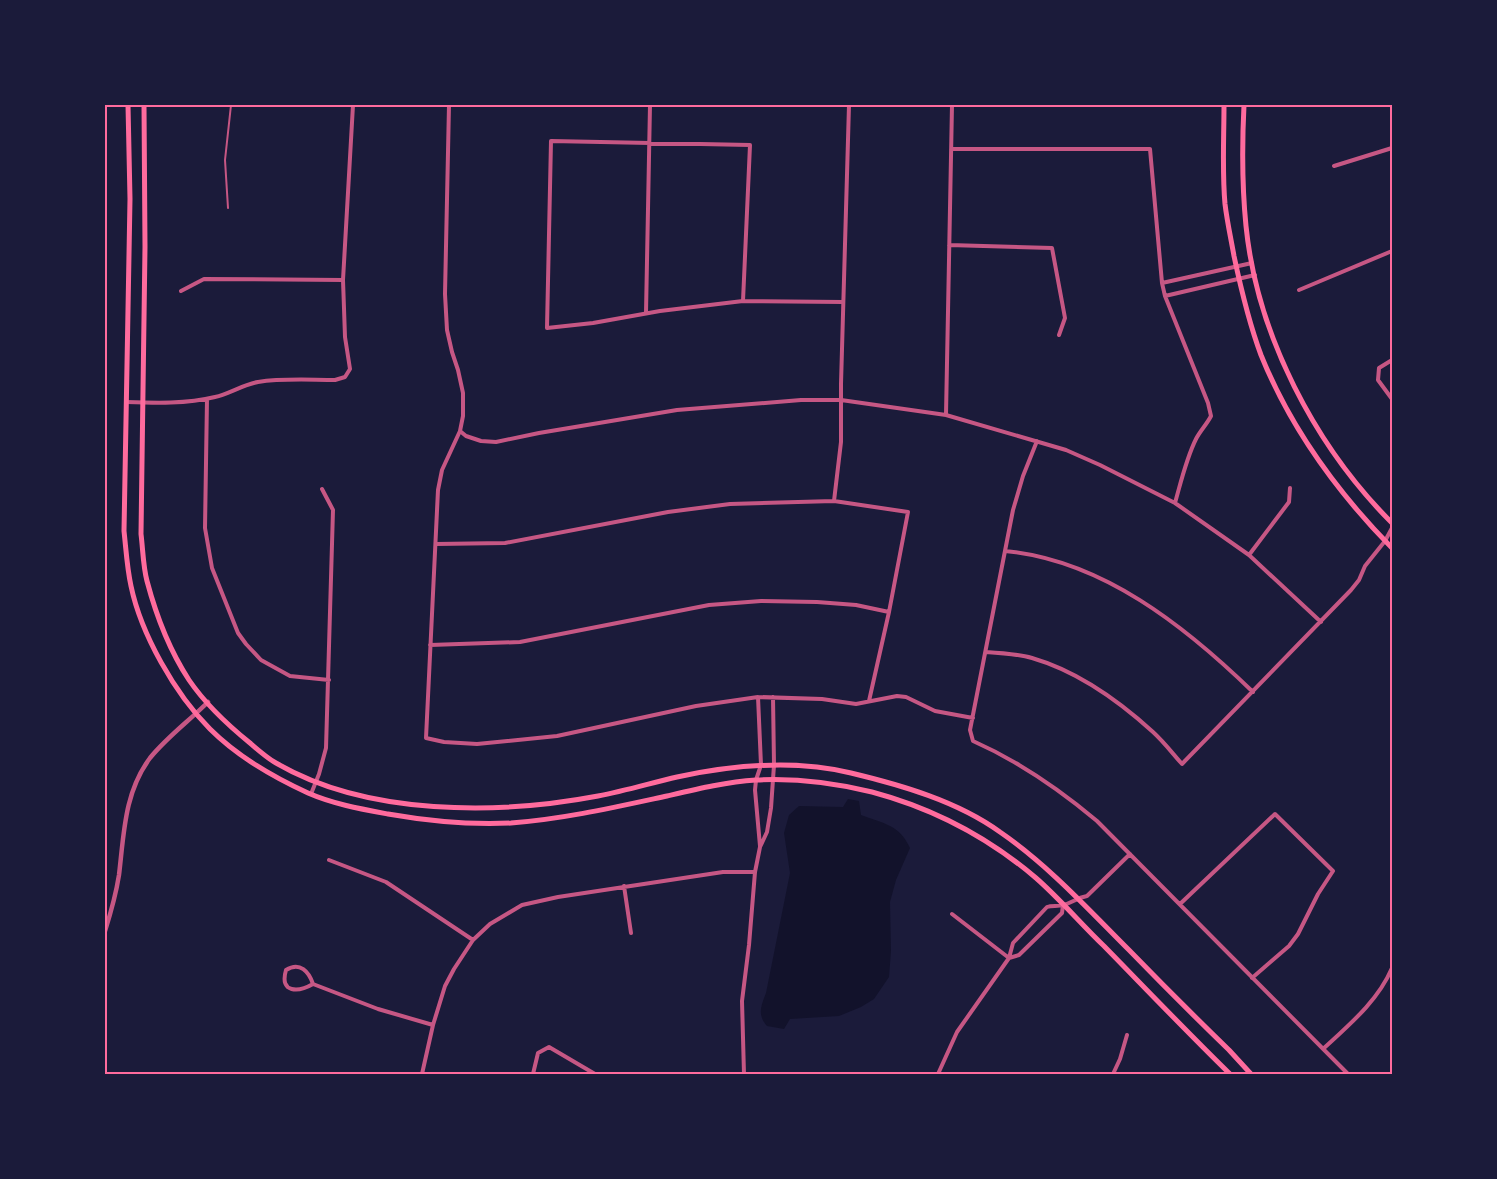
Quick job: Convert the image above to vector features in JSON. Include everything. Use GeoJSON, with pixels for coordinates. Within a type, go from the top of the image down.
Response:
{"type":"FeatureCollection","features":[{"type":"Feature","properties":{"kind":"main road"},"geometry":{"type":"LineString","coordinates":[[128,105],[130,198],[124,531],[132,588],[140,616],[164,668],[209,728],[238,753],[283,781],[311,794],[357,808],[406,817],[457,823],[511,823],[568,816],[721,784],[756,780],[836,785],[872,792],[916,807],[971,832],[992,845],[1038,880],[1230,1074]]}},
{"type":"Feature","properties":{"kind":"main road"},"geometry":{"type":"LineString","coordinates":[[144,105],[146,247],[141,534],[146,578],[167,638],[190,681],[229,727],[275,763],[317,782],[352,793],[400,803],[455,808],[506,808],[598,796],[706,772],[761,765],[825,768],[882,781],[935,799],[966,812],[999,830],[1044,866],[1251,1074]]}},
{"type":"Feature","properties":{"kind":"main road"},"geometry":{"type":"LineString","coordinates":[[1224,105],[1223,162],[1225,204],[1238,278],[1262,355],[1294,420],[1330,477],[1392,548]]}},
{"type":"Feature","properties":{"kind":"main road"},"geometry":{"type":"LineString","coordinates":[[1244,105],[1243,143],[1246,227],[1252,263],[1276,344],[1298,393],[1330,449],[1360,489],[1392,523]]}},
{"type":"Feature","properties":{"kind":"street"},"geometry":{"type":"LineString","coordinates":[[126,402],[188,401],[217,397],[235,388],[257,382],[274,380],[336,380],[345,377],[350,369],[345,337],[343,280],[353,105]]}},
{"type":"Feature","properties":{"kind":"street"},"geometry":{"type":"LineString","coordinates":[[449,105],[447,330],[463,393],[463,416],[460,431],[442,470],[438,490],[426,738],[444,742],[477,744],[547,738],[696,706],[758,697],[822,699],[856,704],[897,696],[906,697],[935,710],[973,718]]}},
{"type":"Feature","properties":{"kind":"street"},"geometry":{"type":"LineString","coordinates":[[646,313],[650,105]]}},
{"type":"Feature","properties":{"kind":"street"},"geometry":{"type":"LineString","coordinates":[[834,501],[841,442],[850,105]]}},
{"type":"Feature","properties":{"kind":"street"},"geometry":{"type":"LineString","coordinates":[[946,414],[952,105]]}},
{"type":"Feature","properties":{"kind":"street"},"geometry":{"type":"LineString","coordinates":[[743,301],[750,145],[551,141],[547,328],[743,301],[844,302]]}},
{"type":"Feature","properties":{"kind":"street"},"geometry":{"type":"LineString","coordinates":[[1334,166],[1392,148]]}},
{"type":"Feature","properties":{"kind":"street"},"geometry":{"type":"LineString","coordinates":[[951,149],[1150,149],[1162,283],[1208,403],[1211,416],[1197,436],[1175,503]]}},
{"type":"Feature","properties":{"kind":"street"},"geometry":{"type":"LineString","coordinates":[[949,246],[1052,248],[1065,318],[1059,335]]}},
{"type":"Feature","properties":{"kind":"street"},"geometry":{"type":"LineString","coordinates":[[1299,290],[1392,251]]}},
{"type":"Feature","properties":{"kind":"street"},"geometry":{"type":"LineString","coordinates":[[1162,283],[1252,263]]}},
{"type":"Feature","properties":{"kind":"street"},"geometry":{"type":"LineString","coordinates":[[1166,296],[1255,274]]}},
{"type":"Feature","properties":{"kind":"street"},"geometry":{"type":"LineString","coordinates":[[181,291],[204,279],[343,280]]}},
{"type":"Feature","properties":{"kind":"street"},"geometry":{"type":"LineString","coordinates":[[1392,360],[1379,368],[1378,380],[1392,399]]}},
{"type":"Feature","properties":{"kind":"street"},"geometry":{"type":"LineString","coordinates":[[208,398],[205,528],[212,568],[238,632],[261,660],[278,670],[290,676],[329,680]]}},
{"type":"Feature","properties":{"kind":"street"},"geometry":{"type":"LineString","coordinates":[[460,431],[466,436],[481,441],[496,442],[677,410],[801,400],[841,400],[946,414],[1066,450],[1175,503],[1249,556],[1321,622]]}},
{"type":"Feature","properties":{"kind":"street"},"geometry":{"type":"LineString","coordinates":[[1037,442],[1023,476],[1013,510],[970,730],[973,741],[1003,754],[1070,798],[1097,821],[1348,1074]]}},
{"type":"Feature","properties":{"kind":"street"},"geometry":{"type":"LineString","coordinates":[[1249,556],[1289,502],[1290,488]]}},
{"type":"Feature","properties":{"kind":"street"},"geometry":{"type":"LineString","coordinates":[[311,794],[317,782],[326,748],[329,680],[333,510],[322,489]]}},
{"type":"Feature","properties":{"kind":"street"},"geometry":{"type":"LineString","coordinates":[[436,544],[505,543],[668,512],[730,504],[834,501],[908,512],[889,612],[869,700]]}},
{"type":"Feature","properties":{"kind":"street"},"geometry":{"type":"LineString","coordinates":[[986,652],[1031,658],[1055,666],[1084,681],[1119,703],[1154,733],[1182,764],[1321,622],[1359,580],[1365,566],[1385,541],[1392,528]]}},
{"type":"Feature","properties":{"kind":"street"},"geometry":{"type":"LineString","coordinates":[[1005,551],[1028,553],[1059,562],[1099,578],[1137,599],[1201,645],[1253,692]]}},
{"type":"Feature","properties":{"kind":"street"},"geometry":{"type":"LineString","coordinates":[[430,645],[520,642],[709,605],[761,601],[856,605],[889,612]]}},
{"type":"Feature","properties":{"kind":"street"},"geometry":{"type":"LineString","coordinates":[[758,697],[761,765],[756,780],[760,847]]}},
{"type":"Feature","properties":{"kind":"street"},"geometry":{"type":"LineString","coordinates":[[744,1074],[742,1009],[755,872],[760,847],[767,832],[773,780],[773,697]]}},
{"type":"Feature","properties":{"kind":"street"},"geometry":{"type":"LineString","coordinates":[[105,931],[116,895],[127,807],[136,782],[150,759],[208,702]]}},
{"type":"Feature","properties":{"kind":"street"},"geometry":{"type":"LineString","coordinates":[[1180,904],[1275,814],[1333,871],[1318,894],[1298,934],[1288,946],[1252,978]]}},
{"type":"Feature","properties":{"kind":"street"},"geometry":{"type":"LineString","coordinates":[[938,1074],[957,1032],[1009,958],[1013,943],[1047,907],[1063,905],[1077,898],[1087,896],[1130,854]]}},
{"type":"Feature","properties":{"kind":"street"},"geometry":{"type":"LineString","coordinates":[[329,860],[386,882],[473,940]]}},
{"type":"Feature","properties":{"kind":"street"},"geometry":{"type":"LineString","coordinates":[[422,1074],[433,1025],[445,986],[473,940],[490,924],[522,905],[558,897],[722,872],[755,872]]}},
{"type":"Feature","properties":{"kind":"street"},"geometry":{"type":"LineString","coordinates":[[624,886],[631,933]]}},
{"type":"Feature","properties":{"kind":"street"},"geometry":{"type":"LineString","coordinates":[[1009,958],[1019,955],[1062,913],[1063,905]]}},
{"type":"Feature","properties":{"kind":"street"},"geometry":{"type":"LineString","coordinates":[[952,914],[1009,958]]}},
{"type":"Feature","properties":{"kind":"street"},"geometry":{"type":"LineString","coordinates":[[313,984],[310,974],[304,969],[296,966],[286,970],[284,981],[286,986],[291,989],[297,990],[313,984],[378,1009],[433,1025]]}},
{"type":"Feature","properties":{"kind":"street"},"geometry":{"type":"LineString","coordinates":[[1323,1049],[1373,1000],[1388,978],[1392,968]]}},
{"type":"Feature","properties":{"kind":"street"},"geometry":{"type":"LineString","coordinates":[[1388,978],[1392,982]]}},
{"type":"Feature","properties":{"kind":"street"},"geometry":{"type":"LineString","coordinates":[[1113,1074],[1120,1059],[1127,1035]]}},
{"type":"Feature","properties":{"kind":"street"},"geometry":{"type":"LineString","coordinates":[[533,1074],[538,1053],[549,1046],[595,1074]]}},
{"type":"Feature","properties":{"kind":"lane"},"geometry":{"type":"LineString","coordinates":[[228,208],[225,160],[231,105]]}},
{"type":"Feature","properties":{"kind":"shaded area"},"geometry":{"type":"Polygon","coordinates":[[[848,799],[859,801],[861,815],[896,829],[906,840],[910,848],[896,880],[890,902],[891,951],[889,977],[874,999],[861,1007],[839,1016],[790,1019],[784,1029],[767,1026],[762,1018],[761,1010],[790,873],[784,833],[789,815],[799,806],[843,807],[848,799]]]}}]}
